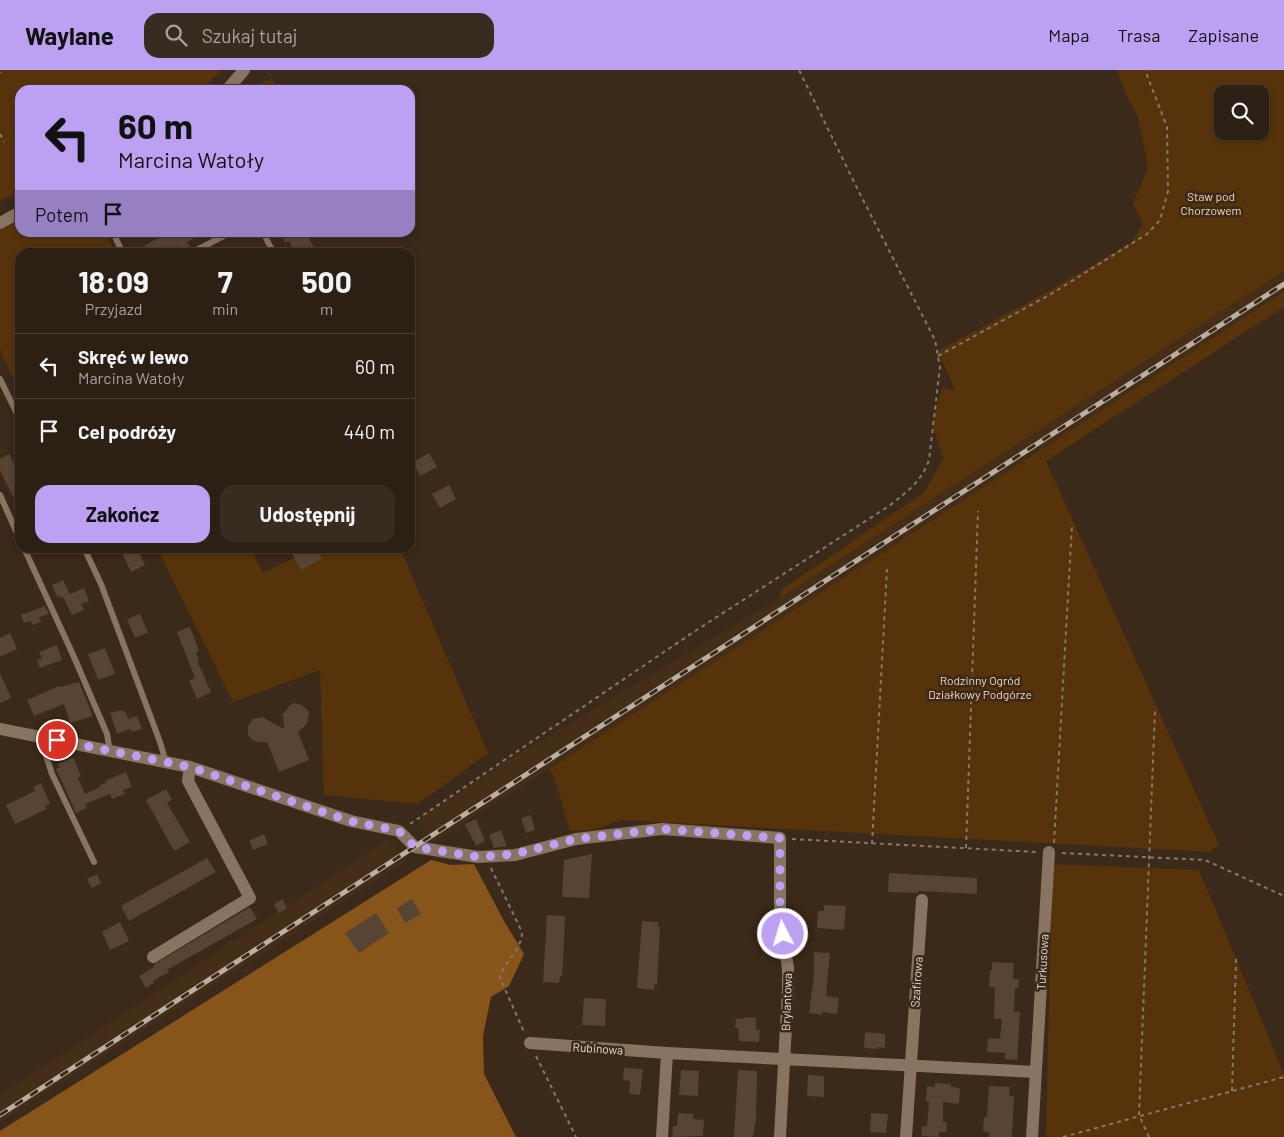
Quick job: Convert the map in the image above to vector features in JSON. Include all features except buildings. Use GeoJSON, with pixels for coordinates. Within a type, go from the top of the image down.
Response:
{"type":"FeatureCollection","features":[{"type":"Feature","properties":{"kind":"street"},"geometry":{"type":"LineString","coordinates":[[231,85],[244,70]]}},
{"type":"Feature","properties":{"kind":"street"},"geometry":{"type":"LineString","coordinates":[[0,223],[15,215]]}},
{"type":"Feature","properties":{"kind":"street"},"geometry":{"type":"LineString","coordinates":[[0,729],[190,767],[350,821],[399,831],[415,847],[478,857],[515,854],[576,839],[662,829],[780,838]]}},
{"type":"Feature","properties":{"kind":"street"},"geometry":{"type":"LineString","coordinates":[[153,957],[250,898],[188,781],[190,767]]}},
{"type":"Feature","properties":{"kind":"street","name":"Brylantowa"},"geometry":{"type":"LineString","coordinates":[[780,838],[780,917],[788,968],[780,1137]]}},
{"type":"Feature","properties":{"kind":"street","name":"Turkusowa"},"geometry":{"type":"LineString","coordinates":[[1032,1137],[1051,852]]}},
{"type":"Feature","properties":{"kind":"street","name":"Szafirowa"},"geometry":{"type":"LineString","coordinates":[[906,1137],[922,900]]}},
{"type":"Feature","properties":{"kind":"street","name":"Rubinowa"},"geometry":{"type":"LineString","coordinates":[[530,1043],[784,1059]]}},
{"type":"Feature","properties":{"kind":"street"},"geometry":{"type":"LineString","coordinates":[[662,1137],[667,1052]]}},
{"type":"Feature","properties":{"kind":"street"},"geometry":{"type":"LineString","coordinates":[[784,1059],[1036,1072]]}},
{"type":"Feature","properties":{"kind":"lane"},"geometry":{"type":"LineString","coordinates":[[201,248],[222,237]]}},
{"type":"Feature","properties":{"kind":"lane"},"geometry":{"type":"LineString","coordinates":[[0,379],[15,410]]}},
{"type":"Feature","properties":{"kind":"lane"},"geometry":{"type":"LineString","coordinates":[[0,495],[15,529]]}},
{"type":"Feature","properties":{"kind":"lane"},"geometry":{"type":"LineString","coordinates":[[26,553],[107,734],[110,751]]}},
{"type":"Feature","properties":{"kind":"lane"},"geometry":{"type":"LineString","coordinates":[[86,553],[101,584],[166,762]]}},
{"type":"Feature","properties":{"kind":"lane"},"geometry":{"type":"LineString","coordinates":[[40,737],[52,774],[94,862]]}},
{"type":"Feature","properties":{"kind":"path"},"geometry":{"type":"LineString","coordinates":[[399,831],[692,633],[889,506],[913,486],[925,472],[929,460],[940,367],[935,340],[799,70]]}},
{"type":"Feature","properties":{"kind":"path"},"geometry":{"type":"LineString","coordinates":[[938,356],[1052,294],[1147,234],[1160,220],[1168,191],[1167,127],[1145,70]]}},
{"type":"Feature","properties":{"kind":"path"},"geometry":{"type":"LineString","coordinates":[[0,134],[4,142]]}},
{"type":"Feature","properties":{"kind":"path"},"geometry":{"type":"LineString","coordinates":[[966,848],[978,512]]}},
{"type":"Feature","properties":{"kind":"path"},"geometry":{"type":"LineString","coordinates":[[1051,852],[1072,525]]}},
{"type":"Feature","properties":{"kind":"path"},"geometry":{"type":"LineString","coordinates":[[872,844],[887,569]]}},
{"type":"Feature","properties":{"kind":"path"},"geometry":{"type":"LineString","coordinates":[[1149,1137],[1139,1115],[1155,709]]}},
{"type":"Feature","properties":{"kind":"path"},"geometry":{"type":"LineString","coordinates":[[780,838],[1205,860],[1284,896]]}},
{"type":"Feature","properties":{"kind":"path"},"geometry":{"type":"LineString","coordinates":[[485,857],[522,932],[520,943],[504,967],[500,978],[576,1137]]}},
{"type":"Feature","properties":{"kind":"path"},"geometry":{"type":"LineString","coordinates":[[1232,1091],[1236,959]]}},
{"type":"Feature","properties":{"kind":"path"},"geometry":{"type":"LineString","coordinates":[[1063,1137],[1284,1077]]}},
{"type":"Feature","properties":{"kind":"shaded area"},"geometry":{"type":"Polygon","coordinates":[[[1284,271],[1284,292],[549,769],[433,842],[417,820],[511,758],[780,598],[1284,271]]]}},
{"type":"Feature","properties":{"kind":"shaded area"},"geometry":{"type":"Polygon","coordinates":[[[388,839],[406,861],[0,1122],[0,1095],[388,839]]]}},
{"type":"Feature","properties":{"kind":"shaded area"},"geometry":{"type":"Polygon","coordinates":[[[431,860],[451,865],[474,864],[524,954],[509,986],[491,997],[483,1036],[484,1074],[516,1137],[0,1137],[0,1131],[431,860]]]}},
{"type":"Feature","properties":{"kind":"green space"},"geometry":{"type":"Polygon","coordinates":[[[0,70],[221,70],[207,85],[15,85],[15,194],[0,201],[0,70]]]}},
{"type":"Feature","properties":{"kind":"green space","name":"Staw pod Chorzowem"},"geometry":{"type":"Polygon","coordinates":[[[1117,70],[1284,70],[1284,271],[780,598],[782,589],[925,492],[943,458],[932,423],[942,388],[955,390],[938,351],[1040,296],[1132,242],[1143,224],[1133,203],[1148,167],[1138,117],[1125,92],[1117,70]]]}},
{"type":"Feature","properties":{"kind":"green space"},"geometry":{"type":"Polygon","coordinates":[[[272,78],[275,85],[257,85],[272,78]]]}},
{"type":"Feature","properties":{"kind":"green space"},"geometry":{"type":"Polygon","coordinates":[[[15,218],[15,237],[108,237],[113,248],[15,248],[15,383],[0,350],[0,226],[15,218]]]}},
{"type":"Feature","properties":{"kind":"green space","name":"Rodzinny Ogród Działkowy Podgórze"},"geometry":{"type":"Polygon","coordinates":[[[1284,292],[1284,307],[1046,461],[1219,845],[1210,852],[621,820],[593,830],[570,831],[554,777],[549,769],[1284,292]]]}},
{"type":"Feature","properties":{"kind":"green space"},"geometry":{"type":"Polygon","coordinates":[[[159,553],[253,553],[263,573],[305,553],[402,553],[488,753],[418,804],[324,795],[320,670],[233,702],[159,553]]]}},
{"type":"Feature","properties":{"kind":"green space"},"geometry":{"type":"Polygon","coordinates":[[[1052,864],[1199,870],[1284,1074],[1284,1137],[1046,1137],[1052,864]]]}},
{"type":"Feature","properties":{"kind":"railway"},"geometry":{"type":"LineString","coordinates":[[0,1115],[1284,284]]}},
{"type":"Feature","properties":{"kind":"route"},"geometry":{"type":"LineString","coordinates":[[57,740],[190,767],[350,821],[399,831],[415,847],[478,857],[515,854],[576,839],[662,829],[780,838],[780,917],[783,934]]}}]}
